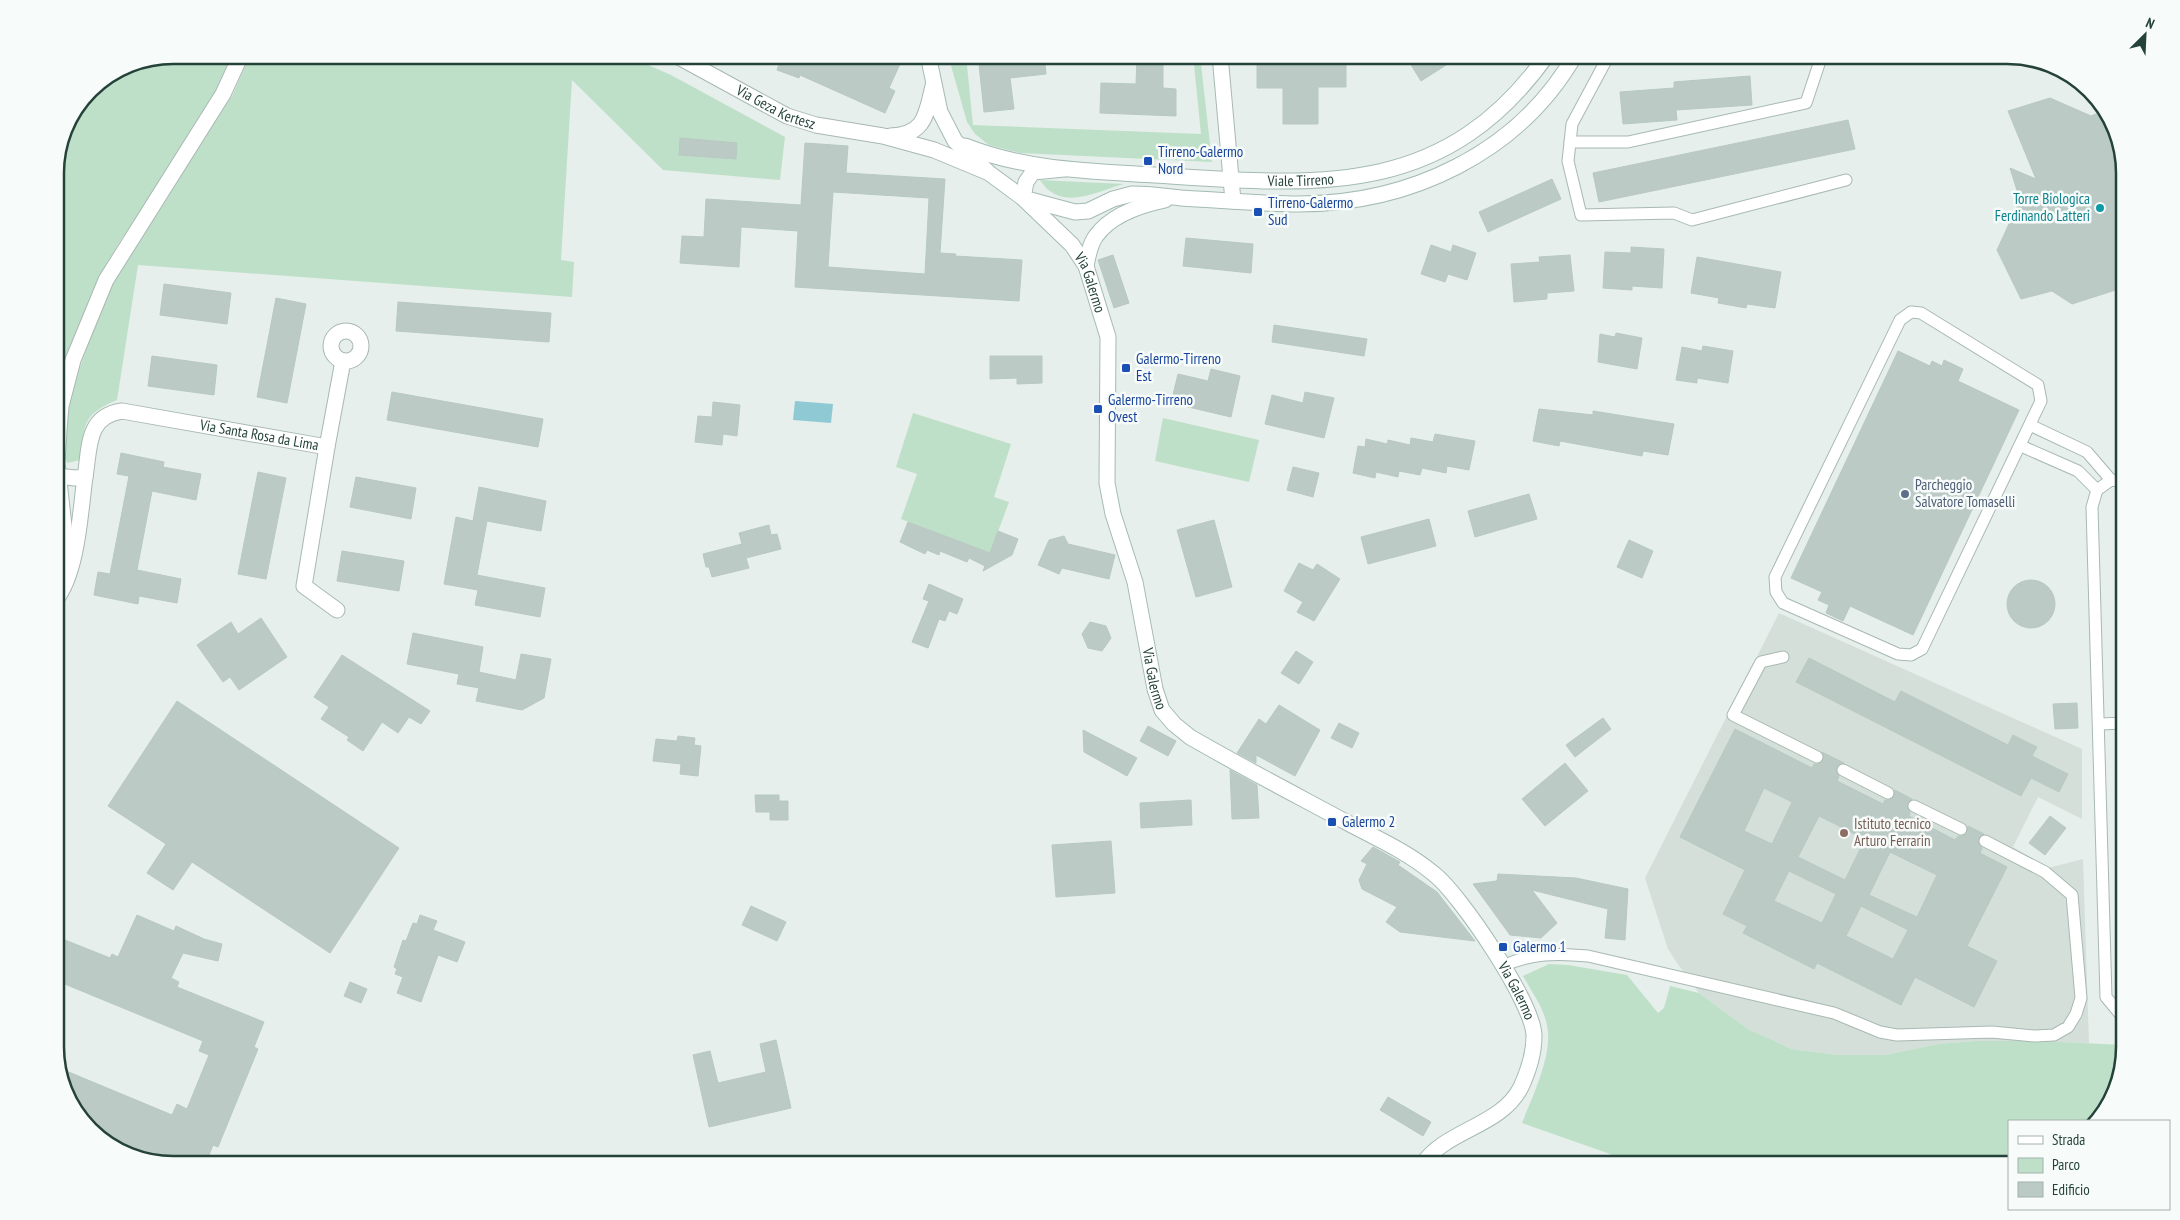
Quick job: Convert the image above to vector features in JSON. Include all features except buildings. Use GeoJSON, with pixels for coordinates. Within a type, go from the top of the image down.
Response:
{"type":"FeatureCollection","features":[{"type":"Feature","properties":{"kind":"street"},"geometry":{"type":"LineString","coordinates":[[64,395],[74,360],[97,297],[116,261],[160,197],[223,94],[237,64]]}},
{"type":"Feature","properties":{"kind":"street","name":"Via Geza Kertesz"},"geometry":{"type":"LineString","coordinates":[[692,64],[787,116],[816,125],[883,136]]}},
{"type":"Feature","properties":{"kind":"street","name":"Via Galermo"},"geometry":{"type":"LineString","coordinates":[[929,64],[940,112],[955,142],[989,173],[1023,198],[1072,245],[1086,266],[1108,337],[1107,483],[1113,514],[1135,582],[1155,690],[1162,710],[1174,724],[1190,737],[1398,850],[1436,875],[1503,966],[1522,996],[1531,1017],[1534,1035],[1533,1054],[1520,1088],[1511,1102],[1497,1113],[1445,1142],[1428,1156]]}},
{"type":"Feature","properties":{"kind":"street"},"geometry":{"type":"LineString","coordinates":[[1221,64],[1233,201]]}},
{"type":"Feature","properties":{"kind":"street","name":"Viale Tirreno"},"geometry":{"type":"LineString","coordinates":[[955,142],[994,157],[1064,169],[1230,180],[1319,182],[1360,176],[1401,166],[1448,146],[1490,119],[1527,82],[1540,64]]}},
{"type":"Feature","properties":{"kind":"street","name":"Viale Tirreno"},"geometry":{"type":"LineString","coordinates":[[1178,198],[1296,204],[1356,200],[1422,183],[1453,170],[1506,136],[1533,111],[1569,64]]}},
{"type":"Feature","properties":{"kind":"street"},"geometry":{"type":"LineString","coordinates":[[883,136],[899,136],[916,129],[926,114],[933,86]]}},
{"type":"Feature","properties":{"kind":"street"},"geometry":{"type":"LineString","coordinates":[[883,136],[934,150],[989,173]]}},
{"type":"Feature","properties":{"kind":"street"},"geometry":{"type":"LineString","coordinates":[[1064,169],[1034,172],[1026,182],[1023,198],[1075,212],[1088,211],[1113,199],[1132,194],[1154,194],[1178,198]]}},
{"type":"Feature","properties":{"kind":"street"},"geometry":{"type":"LineString","coordinates":[[1086,266],[1090,245],[1096,236],[1108,225],[1137,208],[1178,198]]}},
{"type":"Feature","properties":{"kind":"street"},"geometry":{"type":"LineString","coordinates":[[327,447],[343,360]]}},
{"type":"Feature","properties":{"kind":"street","name":"Via Santa Rosa da Lima"},"geometry":{"type":"LineString","coordinates":[[85,477],[92,432],[97,423],[102,417],[122,411],[327,447],[304,586],[336,610]]}},
{"type":"Feature","properties":{"kind":"street"},"geometry":{"type":"LineString","coordinates":[[64,476],[85,477],[70,571],[64,587]]}},
{"type":"Feature","properties":{"kind":"lane"},"geometry":{"type":"LineString","coordinates":[[1604,64],[1572,124],[1568,161],[1581,215],[1674,213],[1692,220],[1846,180]]}},
{"type":"Feature","properties":{"kind":"lane"},"geometry":{"type":"LineString","coordinates":[[1570,142],[1628,142],[1806,103],[1819,64]]}},
{"type":"Feature","properties":{"kind":"lane"},"geometry":{"type":"LineString","coordinates":[[1911,312],[1921,313],[2038,385],[2041,401],[2030,426],[1922,649],[1911,655],[1898,654],[1783,603],[1776,592],[1775,577],[1900,320],[1911,312]]}},
{"type":"Feature","properties":{"kind":"lane"},"geometry":{"type":"LineString","coordinates":[[2030,426],[2087,452],[2111,480],[2116,481]]}},
{"type":"Feature","properties":{"kind":"lane"},"geometry":{"type":"LineString","coordinates":[[2021,446],[2078,471],[2097,490]]}},
{"type":"Feature","properties":{"kind":"lane"},"geometry":{"type":"LineString","coordinates":[[2111,480],[2097,490],[2092,507],[2100,724],[2106,997],[2116,1009]]}},
{"type":"Feature","properties":{"kind":"lane"},"geometry":{"type":"LineString","coordinates":[[1783,657],[1761,662],[1734,715],[1818,757]]}},
{"type":"Feature","properties":{"kind":"lane"},"geometry":{"type":"LineString","coordinates":[[2100,724],[2116,723]]}},
{"type":"Feature","properties":{"kind":"lane"},"geometry":{"type":"LineString","coordinates":[[1842,770],[1888,793]]}},
{"type":"Feature","properties":{"kind":"lane"},"geometry":{"type":"LineString","coordinates":[[1914,806],[1961,829]]}},
{"type":"Feature","properties":{"kind":"lane"},"geometry":{"type":"LineString","coordinates":[[1503,966],[1519,958],[1549,953],[1588,956],[1834,1013],[1880,1032],[1897,1035],[1992,1032],[2035,1036],[2054,1034],[2068,1027],[2076,1014],[2081,998],[2072,895],[2045,872],[1985,841]]}},
{"type":"Feature","properties":{"kind":"shaded area","name":"Istituto tecnico Arturo Ferrarin"},"geometry":{"type":"Polygon","coordinates":[[[1779,613],[2082,749],[2082,819],[2038,797],[2013,847],[2048,868],[2083,859],[2089,1043],[1975,1041],[1938,1044],[1885,1055],[1837,1055],[1792,1049],[1748,1029],[1699,993],[1677,963],[1668,949],[1645,878],[1779,613]]]}},
{"type":"Feature","properties":{"kind":"green space"},"geometry":{"type":"Polygon","coordinates":[[[166,64],[229,64],[219,86],[150,201],[122,238],[99,276],[64,365],[64,166],[67,145],[78,118],[86,106],[101,91],[118,78],[131,72],[166,64]]]}},
{"type":"Feature","properties":{"kind":"green space"},"geometry":{"type":"Polygon","coordinates":[[[246,64],[646,64],[671,75],[785,137],[780,180],[663,170],[572,80],[561,260],[574,262],[572,297],[138,265],[117,400],[105,405],[91,416],[84,430],[80,460],[67,463],[64,456],[69,405],[74,384],[105,297],[123,264],[167,199],[194,152],[232,96],[246,64]]]}},
{"type":"Feature","properties":{"kind":"green space"},"geometry":{"type":"Polygon","coordinates":[[[951,64],[967,64],[973,125],[1201,134],[1194,64],[1201,64],[1212,162],[1020,153],[989,145],[975,134],[967,122],[951,64]]]}},
{"type":"Feature","properties":{"kind":"green space"},"geometry":{"type":"Polygon","coordinates":[[[1040,180],[1124,184],[1091,195],[1068,198],[1058,196],[1048,190],[1040,180]]]}},
{"type":"Feature","properties":{"kind":"green space"},"geometry":{"type":"Polygon","coordinates":[[[913,413],[1011,444],[994,497],[1009,502],[990,553],[901,519],[917,474],[896,467],[913,413]]]}},
{"type":"Feature","properties":{"kind":"green space"},"geometry":{"type":"Polygon","coordinates":[[[1163,418],[1259,440],[1249,482],[1155,461],[1163,418]]]}},
{"type":"Feature","properties":{"kind":"green space"},"geometry":{"type":"Polygon","coordinates":[[[1549,964],[1568,965],[1627,975],[1658,1013],[1664,1008],[1670,986],[1699,993],[1748,1029],[1792,1049],[1837,1055],[1885,1055],[1938,1044],[1975,1041],[2038,1041],[2116,1045],[2113,1075],[2102,1102],[2088,1120],[2008,1120],[2007,1156],[1613,1156],[1522,1123],[1543,1067],[1548,1044],[1545,1018],[1523,976],[1549,964]]]}},
{"type":"Feature","properties":{"kind":"water"},"geometry":{"type":"Polygon","coordinates":[[[795,401],[833,404],[831,423],[793,420],[795,401]]]}},
{"type":"Feature","properties":{"kind":"place","name":"Tirreno-Galermo Nord"},"geometry":{"type":"Point","coordinates":[1148,161]}},
{"type":"Feature","properties":{"kind":"place","name":"Torre Biologica Ferdinando Latteri"},"geometry":{"type":"Point","coordinates":[2100,208]}},
{"type":"Feature","properties":{"kind":"place","name":"Tirreno-Galermo Sud"},"geometry":{"type":"Point","coordinates":[1258,212]}},
{"type":"Feature","properties":{"kind":"place","name":"Galermo-Tirreno Est"},"geometry":{"type":"Point","coordinates":[1126,368]}},
{"type":"Feature","properties":{"kind":"place","name":"Galermo-Tirreno Ovest"},"geometry":{"type":"Point","coordinates":[1098,409]}},
{"type":"Feature","properties":{"kind":"place","name":"Parcheggio Salvatore Tomaselli"},"geometry":{"type":"Point","coordinates":[1905,494]}},
{"type":"Feature","properties":{"kind":"place","name":"Galermo 2"},"geometry":{"type":"Point","coordinates":[1332,822]}},
{"type":"Feature","properties":{"kind":"place","name":"Istituto tecnico Arturo Ferrarin"},"geometry":{"type":"Point","coordinates":[1844,833]}},
{"type":"Feature","properties":{"kind":"place","name":"Galermo 1"},"geometry":{"type":"Point","coordinates":[1503,947]}}]}
